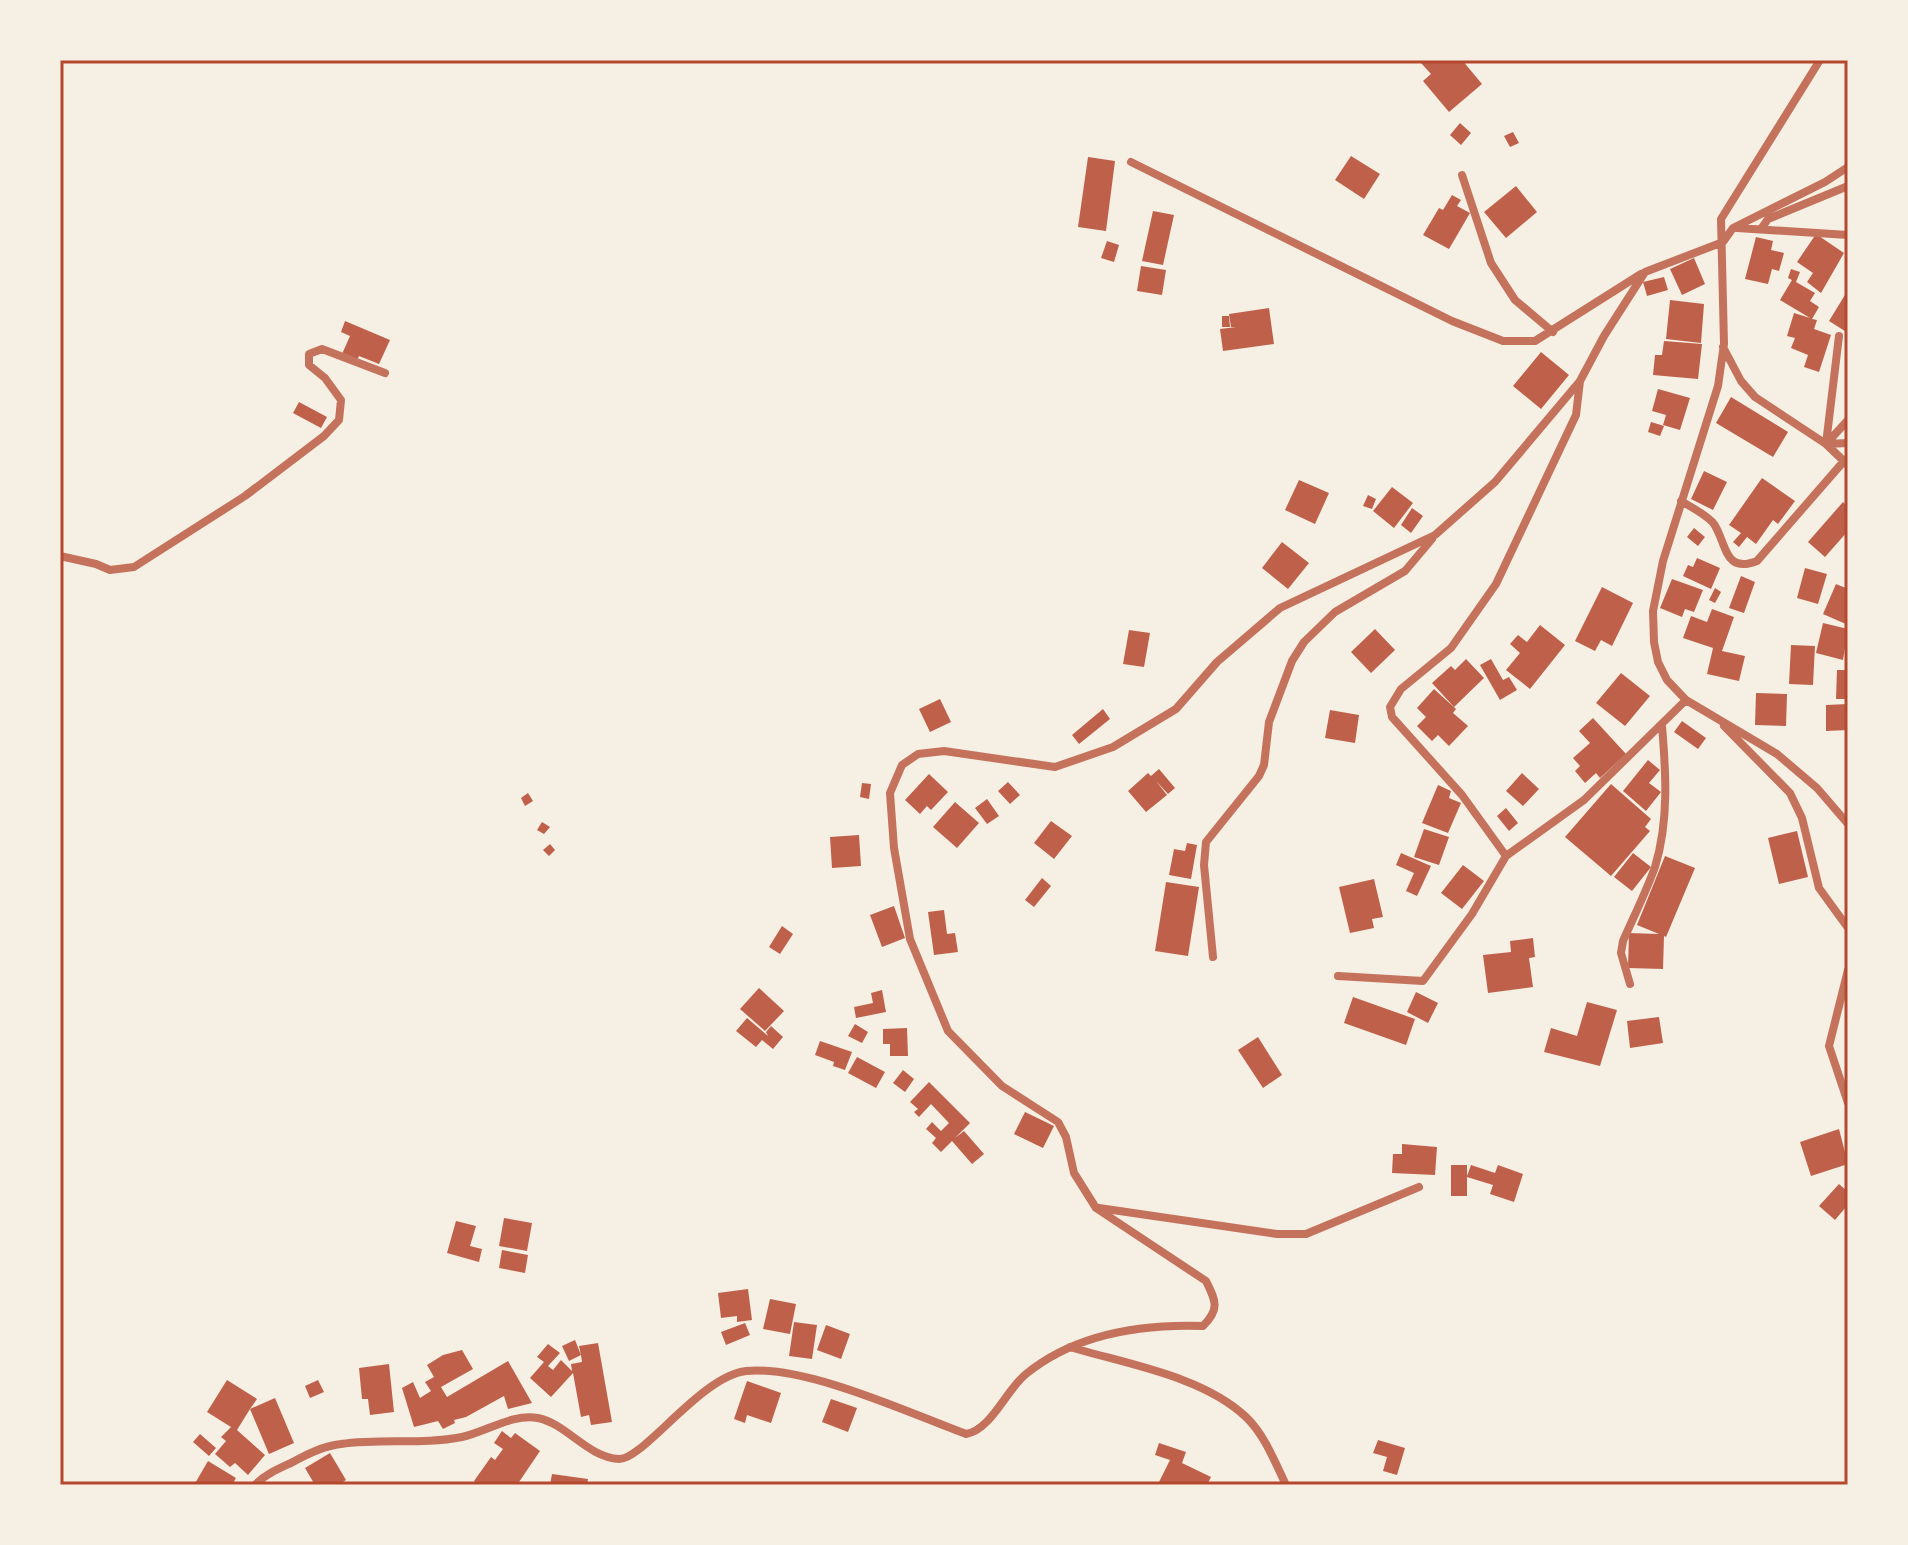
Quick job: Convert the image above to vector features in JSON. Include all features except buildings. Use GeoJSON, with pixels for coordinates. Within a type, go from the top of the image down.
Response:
{"type":"FeatureCollection","features":[{"type":"Feature","properties":{"kind":"street"},"geometry":{"type":"LineString","coordinates":[[1820,60],[1721,219],[1723,347],[1718,386],[1663,561],[1653,611],[1658,662],[1667,680],[1686,700],[1777,754],[1817,788],[1848,824]]}},
{"type":"Feature","properties":{"kind":"street"},"geometry":{"type":"LineString","coordinates":[[1131,162],[1452,321],[1503,341],[1535,341],[1553,332],[1645,272],[1723,242],[1733,228],[1825,182],[1848,167]]}},
{"type":"Feature","properties":{"kind":"street"},"geometry":{"type":"LineString","coordinates":[[1462,175],[1491,263],[1515,300],[1553,332]]}},
{"type":"Feature","properties":{"kind":"street"},"geometry":{"type":"LineString","coordinates":[[1761,229],[1768,219],[1848,186]]}},
{"type":"Feature","properties":{"kind":"street"},"geometry":{"type":"LineString","coordinates":[[1733,228],[1848,235]]}},
{"type":"Feature","properties":{"kind":"street"},"geometry":{"type":"LineString","coordinates":[[1213,957],[1204,865],[1206,842],[1259,776],[1264,765],[1269,722],[1292,661],[1319,626],[1335,612],[1405,571],[1435,535],[1495,482],[1580,381],[1604,336],[1645,272]]}},
{"type":"Feature","properties":{"kind":"street"},"geometry":{"type":"LineString","coordinates":[[1826,444],[1839,336]]}},
{"type":"Feature","properties":{"kind":"street"},"geometry":{"type":"LineString","coordinates":[[1681,501],[1713,522],[1729,558],[1737,564],[1747,565],[1757,561],[1846,463],[1826,444],[1755,397],[1741,381],[1723,347]]}},
{"type":"Feature","properties":{"kind":"street"},"geometry":{"type":"LineString","coordinates":[[60,556],[110,570],[134,567],[245,496],[324,436],[339,420],[341,400],[325,378],[309,365],[309,354],[322,349],[385,373]]}},
{"type":"Feature","properties":{"kind":"street"},"geometry":{"type":"LineString","coordinates":[[1506,856],[1462,795],[1392,717],[1390,707],[1401,689],[1451,648],[1496,584],[1576,415],[1580,381]]}},
{"type":"Feature","properties":{"kind":"street"},"geometry":{"type":"LineString","coordinates":[[1826,444],[1848,420]]}},
{"type":"Feature","properties":{"kind":"street"},"geometry":{"type":"LineString","coordinates":[[1826,444],[1848,443]]}},
{"type":"Feature","properties":{"kind":"street"},"geometry":{"type":"LineString","coordinates":[[255,1485],[314,1451],[341,1444],[432,1442],[465,1437],[525,1417],[541,1418],[595,1451],[619,1459],[633,1454],[697,1395],[721,1380],[745,1371],[798,1375],[966,1434],[983,1427],[1026,1374],[1070,1347],[1106,1335],[1164,1325],[1203,1326],[1213,1316],[1215,1299],[1206,1281],[1096,1208],[1074,1173],[1066,1137],[1058,1122],[1002,1086],[948,1031],[910,939],[894,848],[890,793],[902,765],[918,754],[944,751],[1055,767],[1113,747],[1176,709],[1217,662],[1280,608],[1435,535]]}},
{"type":"Feature","properties":{"kind":"street"},"geometry":{"type":"LineString","coordinates":[[1338,976],[1423,981],[1472,914],[1506,856],[1584,800],[1686,700]]}},
{"type":"Feature","properties":{"kind":"street"},"geometry":{"type":"LineString","coordinates":[[1717,717],[1790,793],[1802,818],[1819,888],[1848,928]]}},
{"type":"Feature","properties":{"kind":"street"},"geometry":{"type":"LineString","coordinates":[[1630,984],[1621,953],[1623,941],[1655,865],[1664,815],[1666,779],[1662,726]]}},
{"type":"Feature","properties":{"kind":"street"},"geometry":{"type":"LineString","coordinates":[[1848,970],[1829,1046],[1848,1103]]}},
{"type":"Feature","properties":{"kind":"street"},"geometry":{"type":"LineString","coordinates":[[1096,1208],[1277,1234],[1306,1234],[1419,1187]]}},
{"type":"Feature","properties":{"kind":"street"},"geometry":{"type":"LineString","coordinates":[[1070,1347],[1187,1382],[1224,1399],[1248,1418],[1286,1485]]}}]}
